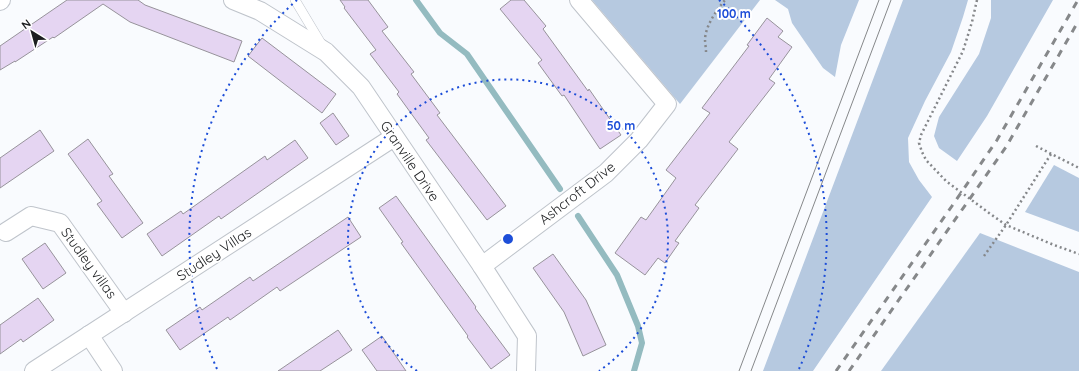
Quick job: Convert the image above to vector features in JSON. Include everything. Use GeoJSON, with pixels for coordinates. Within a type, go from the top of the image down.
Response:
{"type":"FeatureCollection","features":[{"type":"Feature","properties":{"kind":"street","name":"Granville Drive"},"geometry":{"type":"LineString","coordinates":[[233,0],[260,10],[326,52],[361,87],[482,266],[527,336],[526,371]]}},
{"type":"Feature","properties":{"kind":"street","name":"Ashcroft Drive"},"geometry":{"type":"LineString","coordinates":[[482,266],[606,173],[639,140],[667,104],[578,0]]}},
{"type":"Feature","properties":{"kind":"street","name":"Studley Villas"},"geometry":{"type":"LineString","coordinates":[[34,371],[394,137]]}},
{"type":"Feature","properties":{"kind":"street","name":"Studley villas"},"geometry":{"type":"LineString","coordinates":[[6,232],[31,216],[60,224],[124,312]]}},
{"type":"Feature","properties":{"kind":"street"},"geometry":{"type":"LineString","coordinates":[[89,336],[113,371]]}},
{"type":"Feature","properties":{"kind":"lane"},"geometry":{"type":"LineString","coordinates":[[295,0],[326,52]]}},
{"type":"Feature","properties":{"kind":"path"},"geometry":{"type":"LineString","coordinates":[[706,52],[705,39],[708,27],[718,8],[725,0]]}},
{"type":"Feature","properties":{"kind":"path"},"geometry":{"type":"LineString","coordinates":[[977,0],[963,52],[921,135],[919,143],[922,152],[926,160],[946,181],[1006,225],[1079,254]]}},
{"type":"Feature","properties":{"kind":"path"},"geometry":{"type":"LineString","coordinates":[[1036,146],[1079,168]]}},
{"type":"Feature","properties":{"kind":"path"},"geometry":{"type":"LineString","coordinates":[[984,256],[1006,225],[1051,154]]}},
{"type":"Feature","properties":{"kind":"shaded area"},"geometry":{"type":"Polygon","coordinates":[[[592,0],[760,0],[680,104],[592,0]]]}},
{"type":"Feature","properties":{"kind":"shaded area"},"geometry":{"type":"Polygon","coordinates":[[[775,0],[859,0],[841,45],[835,77],[823,68],[792,23],[788,9],[775,0]]]}},
{"type":"Feature","properties":{"kind":"shaded area"},"geometry":{"type":"Polygon","coordinates":[[[903,0],[968,0],[951,52],[925,101],[908,138],[909,162],[919,180],[932,197],[813,371],[763,371],[903,0]]]}},
{"type":"Feature","properties":{"kind":"shaded area"},"geometry":{"type":"Polygon","coordinates":[[[991,0],[1053,0],[987,116],[957,161],[939,148],[934,136],[939,117],[979,54],[991,18],[991,0]]]}},
{"type":"Feature","properties":{"kind":"shaded area"},"geometry":{"type":"Polygon","coordinates":[[[1054,165],[1079,178],[1079,232],[1025,212],[1054,165]]]}},
{"type":"Feature","properties":{"kind":"shaded area"},"geometry":{"type":"Polygon","coordinates":[[[980,233],[1079,272],[1079,371],[881,371],[980,233]]]}},
{"type":"Feature","properties":{"kind":"building"},"geometry":{"type":"Polygon","coordinates":[[[67,0],[138,0],[145,5],[242,41],[234,62],[130,22],[103,4],[54,38],[53,37],[0,70],[0,46],[67,0]]]}},
{"type":"Feature","properties":{"kind":"building"},"geometry":{"type":"Polygon","coordinates":[[[340,0],[368,0],[388,27],[382,31],[414,72],[411,74],[440,113],[437,115],[506,206],[487,220],[426,140],[429,138],[397,94],[399,92],[370,54],[376,50],[344,8],[345,7],[340,0]]]}},
{"type":"Feature","properties":{"kind":"building"},"geometry":{"type":"Polygon","coordinates":[[[511,0],[524,0],[546,26],[543,29],[588,91],[589,89],[621,135],[600,149],[564,95],[562,96],[538,63],[542,60],[500,9],[511,0]]]}},
{"type":"Feature","properties":{"kind":"building"},"geometry":{"type":"Polygon","coordinates":[[[767,18],[783,31],[778,37],[792,47],[769,79],[775,83],[729,142],[738,149],[695,205],[699,208],[675,241],[679,243],[665,263],[658,258],[645,275],[615,253],[641,217],[646,220],[676,178],[666,170],[710,113],[702,108],[749,46],[747,45],[767,18]]]}},
{"type":"Feature","properties":{"kind":"building"},"geometry":{"type":"Polygon","coordinates":[[[262,38],[336,94],[322,113],[248,56],[262,38]]]}},
{"type":"Feature","properties":{"kind":"building"},"geometry":{"type":"Polygon","coordinates":[[[333,113],[349,136],[336,145],[320,123],[333,113]]]}},
{"type":"Feature","properties":{"kind":"building"},"geometry":{"type":"Polygon","coordinates":[[[40,130],[54,151],[0,188],[0,158],[40,130]]]}},
{"type":"Feature","properties":{"kind":"building"},"geometry":{"type":"Polygon","coordinates":[[[88,139],[113,174],[109,176],[143,223],[122,238],[97,204],[102,201],[68,154],[88,139]]]}},
{"type":"Feature","properties":{"kind":"building"},"geometry":{"type":"Polygon","coordinates":[[[295,140],[308,158],[221,219],[219,216],[162,256],[147,234],[181,211],[183,214],[265,156],[267,160],[295,140]]]}},
{"type":"Feature","properties":{"kind":"building"},"geometry":{"type":"Polygon","coordinates":[[[396,196],[510,355],[491,369],[401,243],[403,242],[379,208],[396,196]]]}},
{"type":"Feature","properties":{"kind":"building"},"geometry":{"type":"Polygon","coordinates":[[[348,217],[361,237],[280,291],[277,287],[230,320],[228,317],[180,350],[166,330],[200,307],[202,310],[250,277],[253,281],[348,217]]]}},
{"type":"Feature","properties":{"kind":"building"},"geometry":{"type":"Polygon","coordinates":[[[45,243],[66,273],[43,289],[22,259],[45,243]]]}},
{"type":"Feature","properties":{"kind":"building"},"geometry":{"type":"Polygon","coordinates":[[[553,254],[586,300],[606,345],[583,356],[564,312],[533,268],[553,254]]]}},
{"type":"Feature","properties":{"kind":"building"},"geometry":{"type":"Polygon","coordinates":[[[38,298],[54,320],[23,342],[21,339],[0,354],[0,325],[38,298]]]}},
{"type":"Feature","properties":{"kind":"building"},"geometry":{"type":"Polygon","coordinates":[[[338,330],[352,350],[320,371],[278,371],[338,330]]]}},
{"type":"Feature","properties":{"kind":"building"},"geometry":{"type":"Polygon","coordinates":[[[382,336],[406,371],[377,371],[362,350],[382,336]]]}},
{"type":"Feature","properties":{"kind":"waterway"},"geometry":{"type":"LineString","coordinates":[[416,0],[440,33],[467,54],[560,189]]}},
{"type":"Feature","properties":{"kind":"waterway"},"geometry":{"type":"LineString","coordinates":[[578,216],[617,275],[638,326],[642,343],[634,371]]}},
{"type":"Feature","properties":{"kind":"tram line"},"geometry":{"type":"LineString","coordinates":[[739,371],[879,0]]}},
{"type":"Feature","properties":{"kind":"tram line"},"geometry":{"type":"LineString","coordinates":[[751,371],[891,0]]}},
{"type":"Feature","properties":{"kind":"railway"},"geometry":{"type":"LineString","coordinates":[[836,371],[997,140],[1078,0]]}},
{"type":"Feature","properties":{"kind":"railway"},"geometry":{"type":"LineString","coordinates":[[849,371],[1006,147],[1079,20]]}}]}
